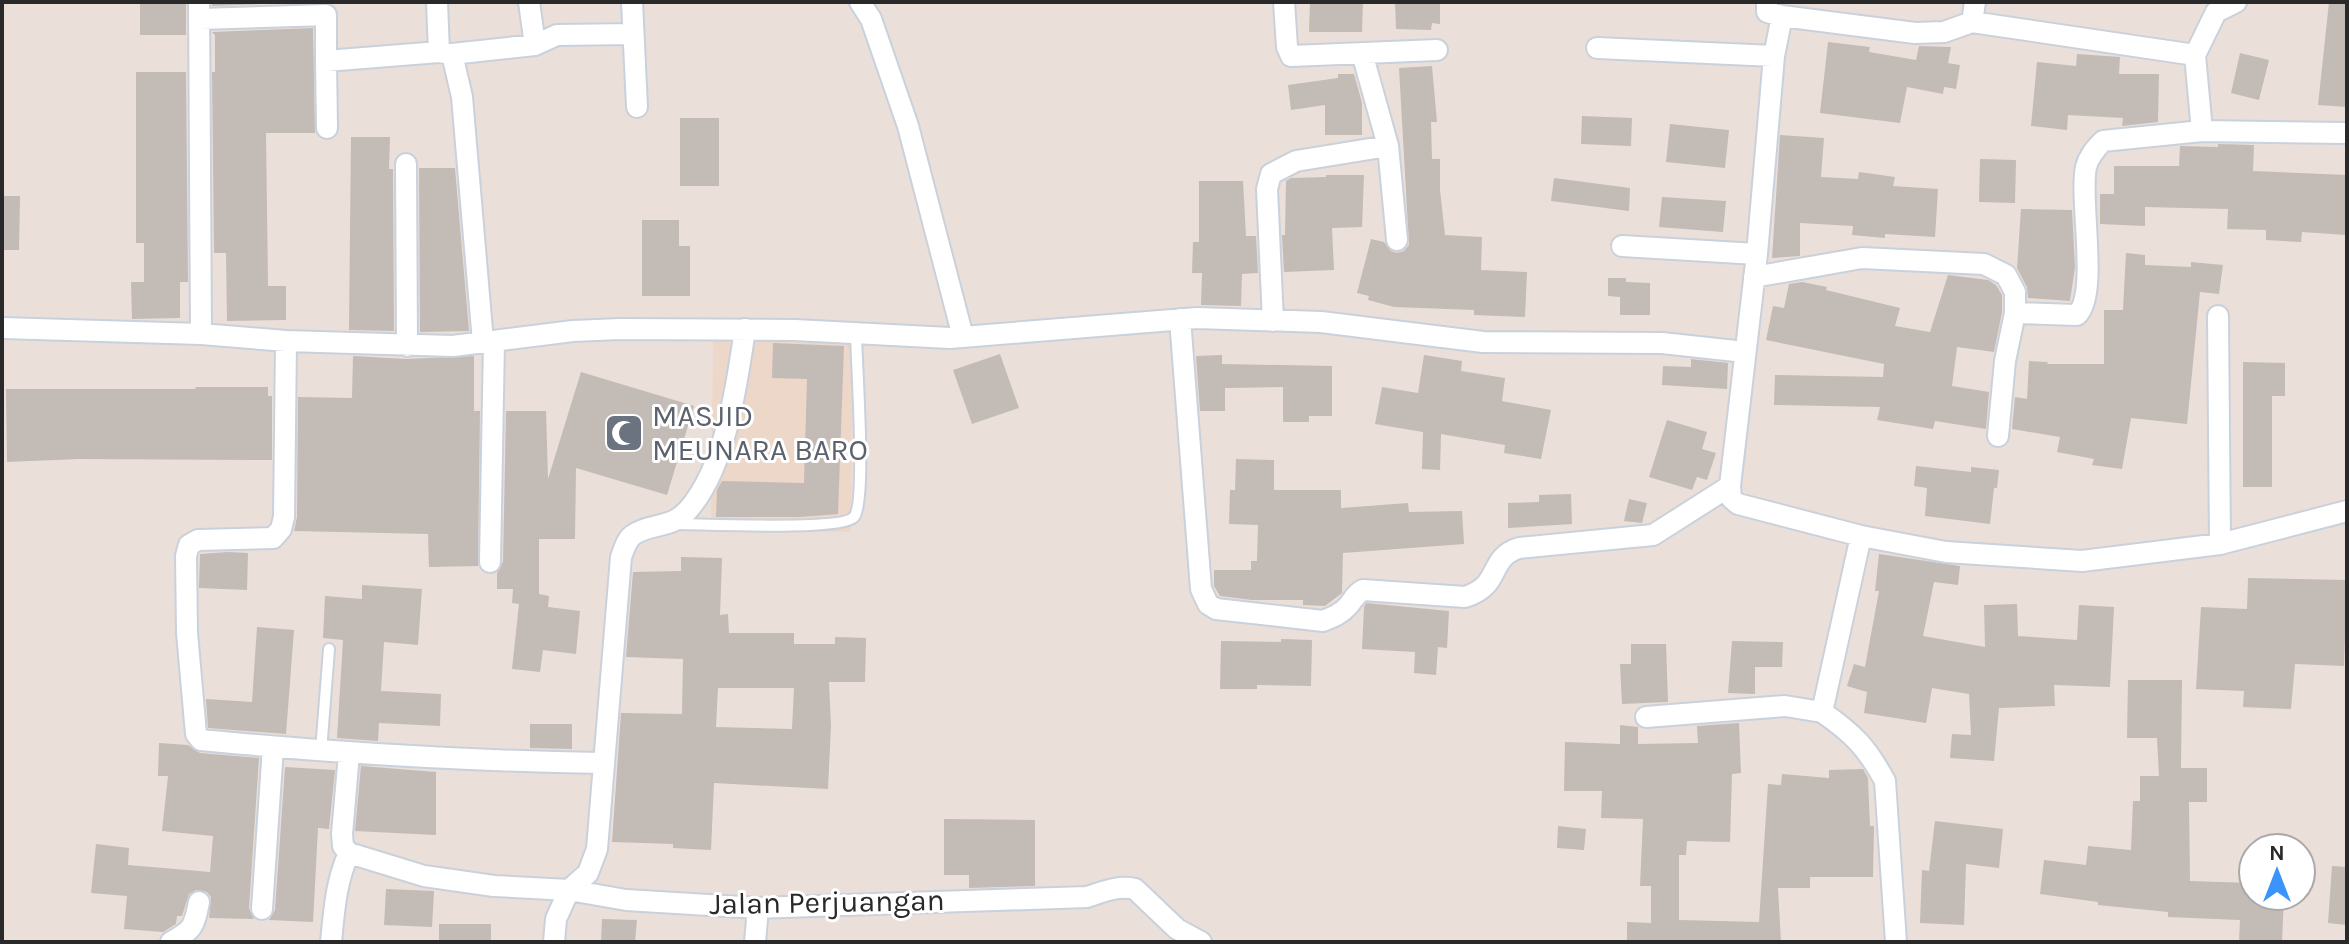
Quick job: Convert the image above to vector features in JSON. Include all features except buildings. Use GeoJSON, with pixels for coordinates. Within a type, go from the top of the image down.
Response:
{"type":"FeatureCollection","features":[{"type":"Feature","properties":{"kind":"street"},"geometry":{"type":"LineString","coordinates":[[437,2],[446,53],[462,97],[488,342],[490,562]]}},
{"type":"Feature","properties":{"kind":"street"},"geometry":{"type":"LineString","coordinates":[[529,2],[535,45]]}},
{"type":"Feature","properties":{"kind":"street"},"geometry":{"type":"LineString","coordinates":[[632,2],[637,107]]}},
{"type":"Feature","properties":{"kind":"street"},"geometry":{"type":"LineString","coordinates":[[860,2],[871,19],[908,126],[956,338]]}},
{"type":"Feature","properties":{"kind":"street"},"geometry":{"type":"LineString","coordinates":[[1284,2],[1287,47],[1291,56],[1437,50]]}},
{"type":"Feature","properties":{"kind":"street"},"geometry":{"type":"LineString","coordinates":[[2202,131],[2195,55],[2216,12],[2236,2]]}},
{"type":"Feature","properties":{"kind":"street"},"geometry":{"type":"LineString","coordinates":[[201,334],[200,11],[326,8],[327,128]]}},
{"type":"Feature","properties":{"kind":"street"},"geometry":{"type":"LineString","coordinates":[[2195,55],[1973,12],[1944,32],[1915,33],[1775,9],[1774,56],[1757,254],[1731,498],[1738,504],[1861,536],[1946,552],[2082,561],[2220,544],[2347,511]]}},
{"type":"Feature","properties":{"kind":"street"},"geometry":{"type":"LineString","coordinates":[[326,61],[535,45],[557,35],[633,34]]}},
{"type":"Feature","properties":{"kind":"street"},"geometry":{"type":"LineString","coordinates":[[1597,48],[1774,56]]}},
{"type":"Feature","properties":{"kind":"street"},"geometry":{"type":"LineString","coordinates":[[1362,53],[1388,146],[1397,240]]}},
{"type":"Feature","properties":{"kind":"street"},"geometry":{"type":"LineString","coordinates":[[2015,313],[2077,315],[2082,310],[2087,278],[2086,169],[2092,151],[2103,141],[2202,131],[2347,133]]}},
{"type":"Feature","properties":{"kind":"street"},"geometry":{"type":"LineString","coordinates":[[1273,321],[1267,189],[1271,174],[1296,161],[1388,146]]}},
{"type":"Feature","properties":{"kind":"street"},"geometry":{"type":"LineString","coordinates":[[406,164],[407,346]]}},
{"type":"Feature","properties":{"kind":"street"},"geometry":{"type":"LineString","coordinates":[[1622,246],[1757,254]]}},
{"type":"Feature","properties":{"kind":"street"},"geometry":{"type":"LineString","coordinates":[[1754,277],[1862,258],[1984,264],[2006,275],[2015,292],[2015,313],[2005,361],[1998,436]]}},
{"type":"Feature","properties":{"kind":"street"},"geometry":{"type":"LineString","coordinates":[[2218,316],[2220,544]]}},
{"type":"Feature","properties":{"kind":"street"},"geometry":{"type":"LineString","coordinates":[[1180,319],[1201,589],[1208,604],[1216,609],[1323,621],[1347,608],[1357,592],[1363,590],[1465,597],[1480,592],[1488,584],[1502,557],[1509,552],[1519,548],[1653,535],[1730,486]]}},
{"type":"Feature","properties":{"kind":"street"},"geometry":{"type":"LineString","coordinates":[[2,328],[453,346],[620,329],[745,329],[956,338],[1180,319],[1321,322],[1483,342],[1662,343],[1745,352]]}},
{"type":"Feature","properties":{"kind":"street"},"geometry":{"type":"LineString","coordinates":[[554,942],[556,919],[569,890],[588,873],[597,849],[621,557],[633,534],[670,524],[687,513],[700,493],[718,452],[736,391],[745,329]]}},
{"type":"Feature","properties":{"kind":"street"},"geometry":{"type":"LineString","coordinates":[[286,341],[284,517],[281,529],[273,538],[198,540],[189,545],[186,556],[187,633],[196,734],[201,740],[349,754],[602,763]]}},
{"type":"Feature","properties":{"kind":"street"},"geometry":{"type":"LineString","coordinates":[[1822,712],[1861,536]]}},
{"type":"Feature","properties":{"kind":"street"},"geometry":{"type":"LineString","coordinates":[[1646,717],[1785,706],[1822,712],[1852,733],[1874,760],[1885,781],[1896,942]]}},
{"type":"Feature","properties":{"kind":"street"},"geometry":{"type":"LineString","coordinates":[[262,909],[273,747]]}},
{"type":"Feature","properties":{"kind":"street"},"geometry":{"type":"LineString","coordinates":[[331,942],[336,891],[349,853],[343,846],[342,834],[349,754]]}},
{"type":"Feature","properties":{"kind":"street","name":"Jalan Perjuangan"},"geometry":{"type":"LineString","coordinates":[[349,853],[424,876],[494,886],[569,890],[626,900],[758,908],[1087,897],[1119,887],[1135,889],[1177,929],[1201,942]]}},
{"type":"Feature","properties":{"kind":"street"},"geometry":{"type":"LineString","coordinates":[[171,942],[188,932],[194,924],[199,902]]}},
{"type":"Feature","properties":{"kind":"street"},"geometry":{"type":"LineString","coordinates":[[755,942],[758,908]]}},
{"type":"Feature","properties":{"kind":"lane"},"geometry":{"type":"LineString","coordinates":[[670,524],[804,526],[846,523],[854,517],[858,510],[860,475],[856,332]]}},
{"type":"Feature","properties":{"kind":"lane"},"geometry":{"type":"LineString","coordinates":[[321,751],[329,649]]}},
{"type":"Feature","properties":{"kind":"shaded area"},"geometry":{"type":"Polygon","coordinates":[[[713,339],[853,341],[851,532],[711,531],[713,339]]]}},
{"type":"Feature","properties":{"kind":"place","name":"MASJID MEUNARA BARO"},"geometry":{"type":"Point","coordinates":[624,433]}}]}
